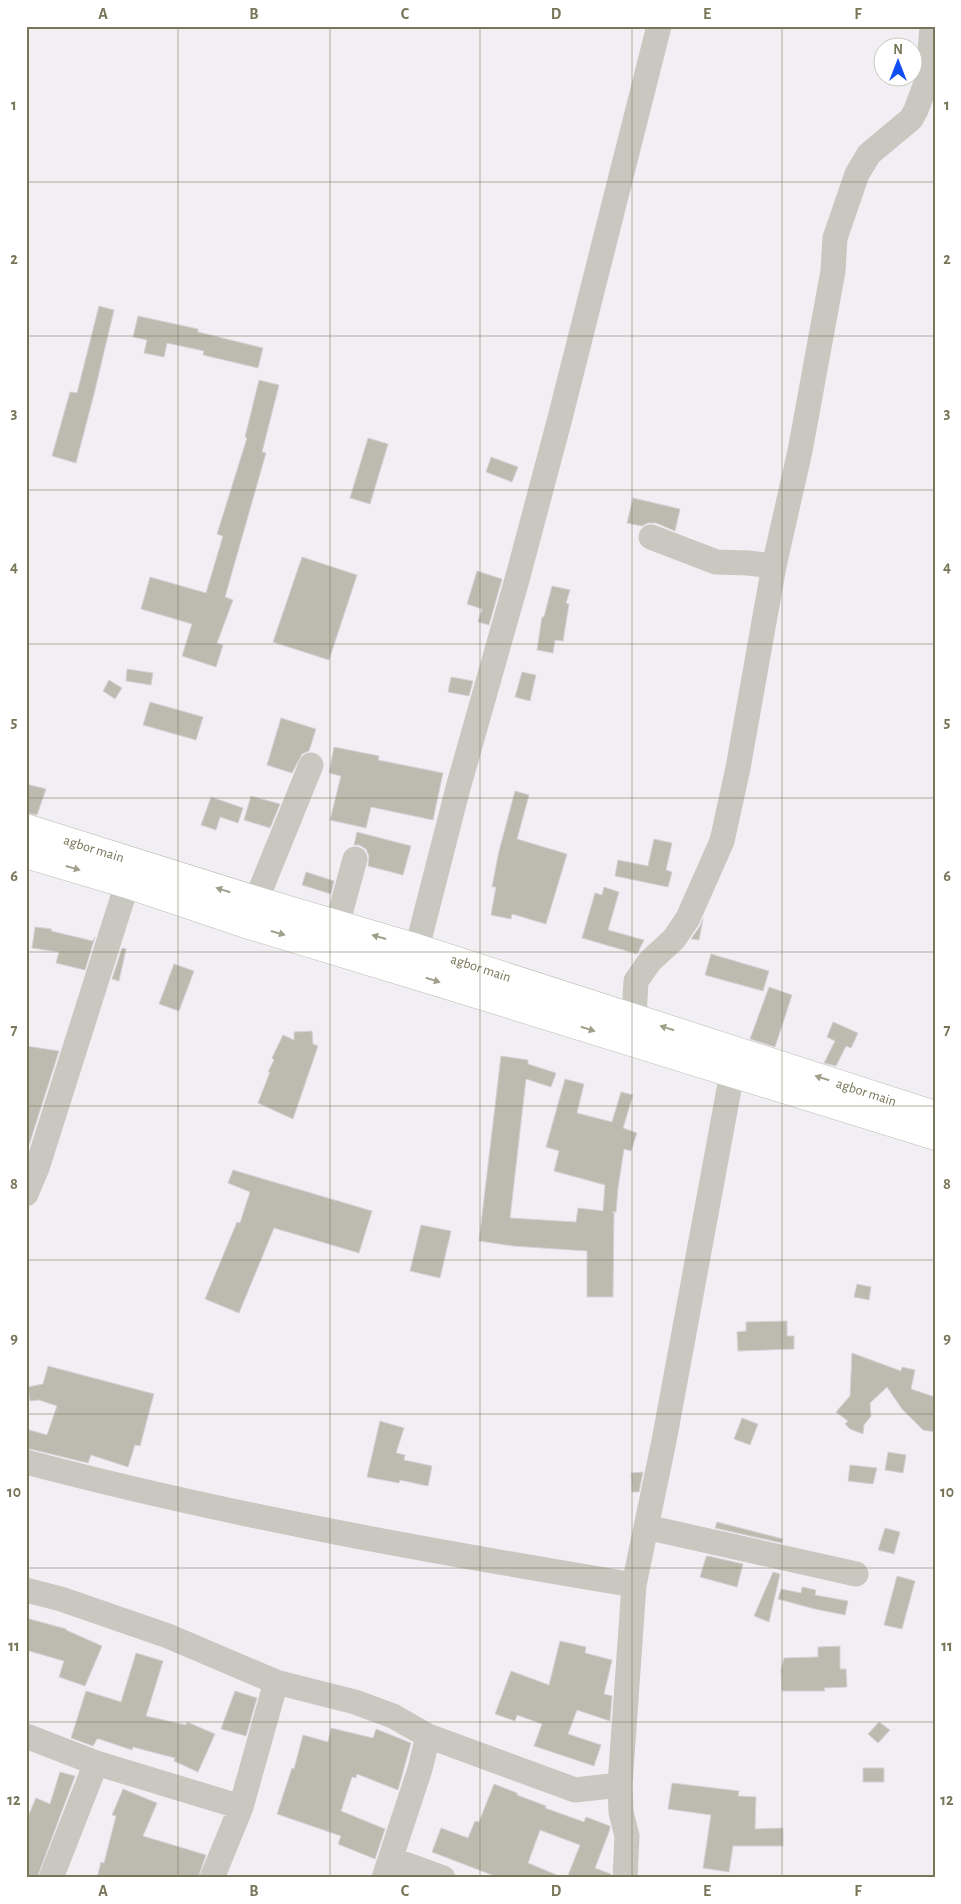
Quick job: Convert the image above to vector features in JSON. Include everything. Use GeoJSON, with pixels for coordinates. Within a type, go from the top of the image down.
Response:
{"type":"FeatureCollection","features":[{"type":"Feature","properties":{"kind":"main road","name":"agbor main"},"geometry":{"type":"LineString","coordinates":[[26,828],[454,986],[935,1136]]}},
{"type":"Feature","properties":{"kind":"main road","name":"agbor main"},"geometry":{"type":"LineString","coordinates":[[26,854],[128,884],[251,912],[337,925],[417,948],[935,1115]]}},
{"type":"Feature","properties":{"kind":"street"},"geometry":{"type":"LineString","coordinates":[[417,948],[458,788],[557,428],[659,26]]}},
{"type":"Feature","properties":{"kind":"street"},"geometry":{"type":"LineString","coordinates":[[634,1017],[636,981],[647,965],[674,939],[688,918],[722,841],[738,768],[774,566],[800,451],[833,271],[835,238],[857,174],[869,154],[911,119],[916,110],[928,78],[932,26]]}},
{"type":"Feature","properties":{"kind":"street"},"geometry":{"type":"LineString","coordinates":[[651,537],[716,562],[774,566]]}},
{"type":"Feature","properties":{"kind":"street"},"geometry":{"type":"LineString","coordinates":[[251,912],[311,765]]}},
{"type":"Feature","properties":{"kind":"street"},"geometry":{"type":"LineString","coordinates":[[337,925],[355,859]]}},
{"type":"Feature","properties":{"kind":"street"},"geometry":{"type":"LineString","coordinates":[[26,1194],[37,1168],[128,884]]}},
{"type":"Feature","properties":{"kind":"street"},"geometry":{"type":"LineString","coordinates":[[625,1878],[627,1836],[621,1812],[620,1785],[634,1585],[664,1441],[732,1073]]}},
{"type":"Feature","properties":{"kind":"street"},"geometry":{"type":"LineString","coordinates":[[26,1462],[98,1481],[401,1546],[634,1585]]}},
{"type":"Feature","properties":{"kind":"street"},"geometry":{"type":"LineString","coordinates":[[646,1527],[856,1574]]}},
{"type":"Feature","properties":{"kind":"street"},"geometry":{"type":"LineString","coordinates":[[26,1590],[62,1599],[168,1636],[276,1682],[355,1702],[393,1716],[428,1736],[575,1790],[620,1785]]}},
{"type":"Feature","properties":{"kind":"street"},"geometry":{"type":"LineString","coordinates":[[212,1878],[241,1806],[276,1682]]}},
{"type":"Feature","properties":{"kind":"street"},"geometry":{"type":"LineString","coordinates":[[26,1736],[96,1763],[241,1806]]}},
{"type":"Feature","properties":{"kind":"street"},"geometry":{"type":"LineString","coordinates":[[428,1736],[420,1770],[387,1869],[443,1878]]}},
{"type":"Feature","properties":{"kind":"street"},"geometry":{"type":"LineString","coordinates":[[51,1878],[96,1763]]}},
{"type":"Feature","properties":{"kind":"building"},"geometry":{"type":"Polygon","coordinates":[[[99,306],[114,310],[76,463],[52,456],[70,392],[77,393],[99,306]]]}},
{"type":"Feature","properties":{"kind":"building"},"geometry":{"type":"Polygon","coordinates":[[[138,316],[198,329],[198,332],[263,348],[258,368],[203,355],[204,351],[167,343],[164,357],[144,353],[147,340],[133,337],[138,316]]]}},
{"type":"Feature","properties":{"kind":"building"},"geometry":{"type":"Polygon","coordinates":[[[259,380],[279,385],[262,452],[266,453],[225,597],[233,600],[217,643],[223,645],[216,667],[182,656],[192,624],[141,609],[150,577],[206,593],[223,536],[217,534],[247,438],[245,437],[259,380]]]}},
{"type":"Feature","properties":{"kind":"building"},"geometry":{"type":"Polygon","coordinates":[[[368,438],[388,444],[370,504],[350,498],[368,438]]]}},
{"type":"Feature","properties":{"kind":"building"},"geometry":{"type":"Polygon","coordinates":[[[491,457],[518,467],[512,482],[486,472],[491,457]]]}},
{"type":"Feature","properties":{"kind":"building"},"geometry":{"type":"Polygon","coordinates":[[[633,498],[680,509],[675,531],[656,523],[648,523],[642,526],[627,523],[633,498]]]}},
{"type":"Feature","properties":{"kind":"building"},"geometry":{"type":"Polygon","coordinates":[[[302,557],[357,575],[329,660],[273,642],[302,557]]]}},
{"type":"Feature","properties":{"kind":"building"},"geometry":{"type":"Polygon","coordinates":[[[477,571],[502,579],[489,625],[478,622],[482,609],[467,604],[477,571]]]}},
{"type":"Feature","properties":{"kind":"building"},"geometry":{"type":"Polygon","coordinates":[[[552,586],[570,590],[566,603],[569,604],[563,641],[555,640],[553,653],[537,650],[542,617],[544,617],[552,586]]]}},
{"type":"Feature","properties":{"kind":"building"},"geometry":{"type":"Polygon","coordinates":[[[127,669],[153,673],[151,685],[126,681],[127,669]]]}},
{"type":"Feature","properties":{"kind":"building"},"geometry":{"type":"Polygon","coordinates":[[[522,672],[536,675],[530,701],[515,697],[522,672]]]}},
{"type":"Feature","properties":{"kind":"building"},"geometry":{"type":"Polygon","coordinates":[[[451,677],[473,681],[469,696],[448,692],[451,677]]]}},
{"type":"Feature","properties":{"kind":"building"},"geometry":{"type":"Polygon","coordinates":[[[109,680],[122,688],[115,699],[103,691],[109,680]]]}},
{"type":"Feature","properties":{"kind":"building"},"geometry":{"type":"Polygon","coordinates":[[[150,702],[203,717],[196,740],[143,725],[150,702]]]}},
{"type":"Feature","properties":{"kind":"building"},"geometry":{"type":"Polygon","coordinates":[[[281,718],[316,729],[309,751],[302,754],[292,773],[267,765],[281,718]]]}},
{"type":"Feature","properties":{"kind":"building"},"geometry":{"type":"Polygon","coordinates":[[[334,747],[379,756],[378,760],[443,773],[433,820],[371,807],[366,828],[330,820],[341,776],[329,773],[334,747]]]}},
{"type":"Feature","properties":{"kind":"building"},"geometry":{"type":"Polygon","coordinates":[[[26,784],[46,789],[37,815],[26,813],[26,784]]]}},
{"type":"Feature","properties":{"kind":"building"},"geometry":{"type":"Polygon","coordinates":[[[515,791],[529,795],[517,839],[567,854],[546,924],[512,914],[511,919],[491,915],[496,887],[492,887],[499,851],[515,791]]]}},
{"type":"Feature","properties":{"kind":"building"},"geometry":{"type":"Polygon","coordinates":[[[251,796],[280,804],[270,828],[244,820],[251,796]]]}},
{"type":"Feature","properties":{"kind":"building"},"geometry":{"type":"Polygon","coordinates":[[[211,797],[243,808],[238,823],[220,817],[216,830],[201,825],[211,797]]]}},
{"type":"Feature","properties":{"kind":"building"},"geometry":{"type":"Polygon","coordinates":[[[357,832],[411,846],[403,875],[368,866],[369,856],[366,849],[359,845],[354,845],[357,832]]]}},
{"type":"Feature","properties":{"kind":"building"},"geometry":{"type":"Polygon","coordinates":[[[654,839],[672,843],[666,870],[672,872],[668,887],[615,876],[618,860],[648,866],[654,839]]]}},
{"type":"Feature","properties":{"kind":"building"},"geometry":{"type":"Polygon","coordinates":[[[306,872],[334,881],[331,894],[302,885],[306,872]]]}},
{"type":"Feature","properties":{"kind":"building"},"geometry":{"type":"Polygon","coordinates":[[[604,887],[619,892],[608,930],[644,940],[637,954],[582,938],[595,893],[602,895],[604,887]]]}},
{"type":"Feature","properties":{"kind":"building"},"geometry":{"type":"Polygon","coordinates":[[[703,919],[699,940],[691,939],[700,926],[703,919]]]}},
{"type":"Feature","properties":{"kind":"building"},"geometry":{"type":"Polygon","coordinates":[[[35,927],[52,929],[51,931],[93,941],[95,937],[85,970],[56,963],[59,952],[32,948],[35,927]]]}},
{"type":"Feature","properties":{"kind":"building"},"geometry":{"type":"Polygon","coordinates":[[[122,948],[126,949],[119,981],[112,979],[122,948]]]}},
{"type":"Feature","properties":{"kind":"building"},"geometry":{"type":"Polygon","coordinates":[[[711,954],[769,971],[763,991],[705,975],[711,954]]]}},
{"type":"Feature","properties":{"kind":"building"},"geometry":{"type":"Polygon","coordinates":[[[174,964],[194,971],[179,1011],[159,1004],[174,964]]]}},
{"type":"Feature","properties":{"kind":"building"},"geometry":{"type":"Polygon","coordinates":[[[769,987],[792,995],[775,1047],[750,1039],[769,987]]]}},
{"type":"Feature","properties":{"kind":"building"},"geometry":{"type":"Polygon","coordinates":[[[833,1022],[858,1033],[851,1048],[846,1046],[836,1066],[824,1063],[835,1041],[827,1037],[833,1022]]]}},
{"type":"Feature","properties":{"kind":"building"},"geometry":{"type":"Polygon","coordinates":[[[312,1031],[313,1044],[318,1046],[293,1119],[258,1103],[274,1060],[272,1058],[283,1035],[294,1040],[294,1032],[312,1031]]]}},
{"type":"Feature","properties":{"kind":"building"},"geometry":{"type":"Polygon","coordinates":[[[26,1046],[59,1051],[29,1145],[26,1145],[26,1046]]]}},
{"type":"Feature","properties":{"kind":"building"},"geometry":{"type":"Polygon","coordinates":[[[501,1056],[528,1060],[528,1064],[556,1073],[551,1087],[526,1079],[510,1218],[576,1222],[578,1208],[603,1211],[605,1185],[554,1171],[559,1151],[546,1147],[565,1079],[584,1084],[577,1113],[612,1122],[621,1092],[633,1095],[623,1128],[637,1133],[631,1151],[624,1149],[616,1212],[614,1212],[613,1297],[587,1297],[587,1251],[513,1246],[479,1241],[501,1056]]]}},
{"type":"Feature","properties":{"kind":"building"},"geometry":{"type":"Polygon","coordinates":[[[233,1170],[372,1211],[359,1253],[274,1228],[239,1313],[205,1299],[237,1222],[240,1223],[250,1192],[228,1183],[233,1170]]]}},
{"type":"Feature","properties":{"kind":"building"},"geometry":{"type":"Polygon","coordinates":[[[421,1225],[451,1231],[440,1278],[410,1271],[421,1225]]]}},
{"type":"Feature","properties":{"kind":"building"},"geometry":{"type":"Polygon","coordinates":[[[857,1284],[871,1287],[869,1300],[854,1297],[857,1284]]]}},
{"type":"Feature","properties":{"kind":"building"},"geometry":{"type":"Polygon","coordinates":[[[787,1321],[787,1336],[794,1336],[794,1349],[738,1351],[737,1332],[746,1331],[746,1322],[787,1321]]]}},
{"type":"Feature","properties":{"kind":"building"},"geometry":{"type":"Polygon","coordinates":[[[852,1353],[901,1371],[902,1367],[915,1370],[911,1389],[935,1397],[935,1432],[923,1430],[902,1409],[887,1387],[870,1403],[871,1416],[864,1425],[863,1434],[850,1429],[845,1424],[848,1421],[836,1412],[850,1396],[852,1353]]]}},
{"type":"Feature","properties":{"kind":"building"},"geometry":{"type":"Polygon","coordinates":[[[48,1366],[154,1394],[140,1446],[135,1445],[128,1467],[91,1455],[88,1463],[26,1448],[26,1429],[47,1435],[57,1406],[39,1400],[30,1401],[28,1387],[43,1384],[48,1366]]]}},
{"type":"Feature","properties":{"kind":"building"},"geometry":{"type":"Polygon","coordinates":[[[742,1418],[758,1424],[750,1445],[734,1439],[742,1418]]]}},
{"type":"Feature","properties":{"kind":"building"},"geometry":{"type":"Polygon","coordinates":[[[380,1421],[404,1428],[396,1453],[405,1455],[404,1460],[432,1466],[428,1486],[400,1480],[399,1483],[367,1477],[380,1421]]]}},
{"type":"Feature","properties":{"kind":"building"},"geometry":{"type":"Polygon","coordinates":[[[888,1452],[906,1455],[903,1473],[885,1470],[888,1452]]]}},
{"type":"Feature","properties":{"kind":"building"},"geometry":{"type":"Polygon","coordinates":[[[850,1465],[877,1468],[873,1484],[848,1481],[850,1465]]]}},
{"type":"Feature","properties":{"kind":"building"},"geometry":{"type":"Polygon","coordinates":[[[643,1472],[639,1492],[632,1492],[631,1473],[643,1472]]]}},
{"type":"Feature","properties":{"kind":"building"},"geometry":{"type":"Polygon","coordinates":[[[717,1522],[783,1539],[782,1543],[715,1528],[717,1522]]]}},
{"type":"Feature","properties":{"kind":"building"},"geometry":{"type":"Polygon","coordinates":[[[885,1528],[900,1532],[894,1554],[878,1550],[885,1528]]]}},
{"type":"Feature","properties":{"kind":"building"},"geometry":{"type":"Polygon","coordinates":[[[706,1557],[743,1564],[737,1587],[700,1577],[706,1557]]]}},
{"type":"Feature","properties":{"kind":"building"},"geometry":{"type":"Polygon","coordinates":[[[773,1572],[780,1574],[769,1622],[754,1616],[773,1572]]]}},
{"type":"Feature","properties":{"kind":"building"},"geometry":{"type":"Polygon","coordinates":[[[897,1576],[915,1581],[902,1629],[884,1625],[897,1576]]]}},
{"type":"Feature","properties":{"kind":"building"},"geometry":{"type":"Polygon","coordinates":[[[802,1587],[816,1590],[815,1595],[848,1601],[845,1615],[778,1599],[781,1589],[801,1593],[802,1587]]]}},
{"type":"Feature","properties":{"kind":"building"},"geometry":{"type":"Polygon","coordinates":[[[26,1618],[66,1629],[102,1646],[85,1686],[59,1677],[64,1661],[26,1650],[26,1618]]]}},
{"type":"Feature","properties":{"kind":"building"},"geometry":{"type":"Polygon","coordinates":[[[560,1641],[586,1647],[585,1653],[612,1660],[604,1694],[612,1696],[610,1721],[577,1710],[568,1734],[601,1745],[594,1766],[534,1746],[542,1724],[517,1715],[515,1721],[495,1714],[511,1671],[549,1685],[560,1641]]]}},
{"type":"Feature","properties":{"kind":"building"},"geometry":{"type":"Polygon","coordinates":[[[840,1646],[840,1669],[846,1669],[847,1687],[824,1688],[825,1691],[782,1691],[781,1670],[784,1658],[818,1657],[818,1647],[840,1646]]]}},
{"type":"Feature","properties":{"kind":"building"},"geometry":{"type":"Polygon","coordinates":[[[136,1653],[163,1661],[146,1716],[186,1725],[187,1722],[215,1734],[198,1772],[174,1761],[175,1758],[133,1747],[132,1750],[99,1739],[97,1739],[93,1746],[71,1738],[86,1691],[121,1702],[136,1653]]]}},
{"type":"Feature","properties":{"kind":"building"},"geometry":{"type":"Polygon","coordinates":[[[235,1691],[257,1698],[246,1736],[221,1729],[235,1691]]]}},
{"type":"Feature","properties":{"kind":"building"},"geometry":{"type":"Polygon","coordinates":[[[879,1722],[890,1730],[878,1743],[868,1734],[879,1722]]]}},
{"type":"Feature","properties":{"kind":"building"},"geometry":{"type":"Polygon","coordinates":[[[331,1728],[373,1738],[376,1729],[411,1743],[398,1790],[357,1774],[356,1778],[352,1777],[341,1811],[385,1829],[375,1859],[338,1844],[341,1836],[277,1814],[292,1768],[294,1769],[303,1735],[328,1742],[331,1728]]]}},
{"type":"Feature","properties":{"kind":"building"},"geometry":{"type":"Polygon","coordinates":[[[863,1768],[884,1768],[884,1782],[863,1782],[863,1768]]]}},
{"type":"Feature","properties":{"kind":"building"},"geometry":{"type":"Polygon","coordinates":[[[60,1772],[75,1776],[37,1878],[26,1878],[26,1821],[36,1798],[50,1804],[60,1772]]]}},
{"type":"Feature","properties":{"kind":"building"},"geometry":{"type":"Polygon","coordinates":[[[672,1783],[739,1791],[738,1796],[756,1797],[755,1829],[783,1828],[783,1846],[733,1846],[729,1872],[703,1868],[711,1815],[668,1809],[672,1783]]]}},
{"type":"Feature","properties":{"kind":"building"},"geometry":{"type":"Polygon","coordinates":[[[494,1784],[546,1806],[545,1808],[584,1822],[586,1817],[610,1826],[595,1868],[611,1874],[611,1878],[567,1878],[580,1845],[540,1830],[528,1863],[564,1878],[500,1878],[432,1852],[441,1828],[468,1838],[475,1821],[479,1822],[494,1784]]]}},
{"type":"Feature","properties":{"kind":"building"},"geometry":{"type":"Polygon","coordinates":[[[123,1789],[157,1803],[143,1836],[206,1855],[198,1878],[97,1878],[101,1862],[104,1863],[116,1816],[112,1815],[123,1789]]]}}]}
